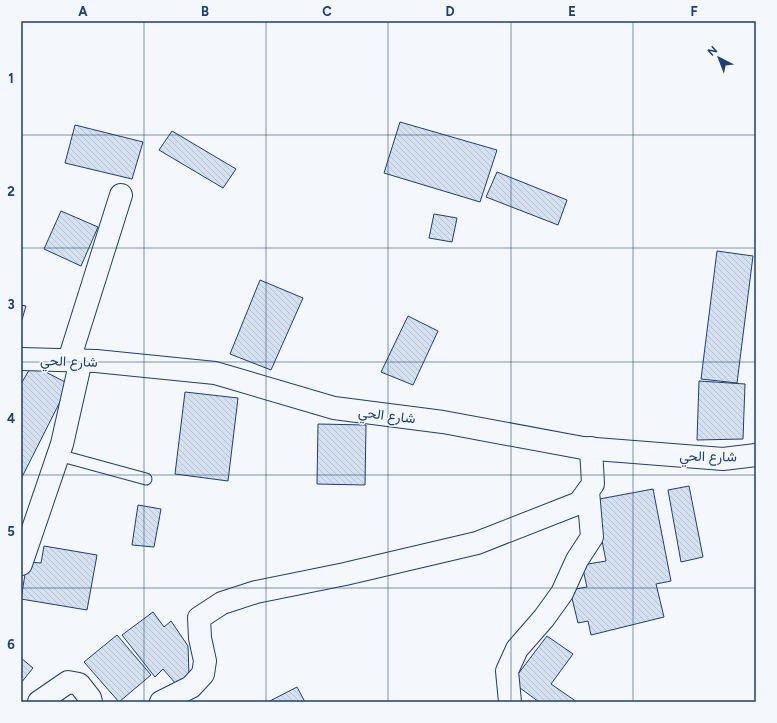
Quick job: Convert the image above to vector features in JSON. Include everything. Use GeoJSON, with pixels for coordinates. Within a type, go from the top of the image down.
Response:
{"type":"FeatureCollection","features":[{"type":"Feature","properties":{"kind":"street"},"geometry":{"type":"LineString","coordinates":[[21,564],[62,444],[75,360],[121,195]]}},
{"type":"Feature","properties":{"kind":"street","name":"شارع الحي"},"geometry":{"type":"LineString","coordinates":[[21,359],[96,361],[215,373],[334,408],[443,422],[591,448],[723,459],[756,455]]}},
{"type":"Feature","properties":{"kind":"street"},"geometry":{"type":"LineString","coordinates":[[161,702],[191,687],[203,674],[205,661],[200,638],[199,618],[222,603],[256,592],[345,574],[477,543],[579,503],[593,484],[591,448]]}},
{"type":"Feature","properties":{"kind":"street"},"geometry":{"type":"LineString","coordinates":[[510,702],[507,671],[517,649],[544,618],[562,593],[577,560],[592,537],[588,491]]}},
{"type":"Feature","properties":{"kind":"street"},"geometry":{"type":"LineString","coordinates":[[39,702],[68,682],[79,684],[90,698],[91,702]]}},
{"type":"Feature","properties":{"kind":"lane"},"geometry":{"type":"LineString","coordinates":[[58,455],[146,479]]}},
{"type":"Feature","properties":{"kind":"building"},"geometry":{"type":"Polygon","coordinates":[[[400,122],[497,150],[480,202],[384,173],[400,122]]]}},
{"type":"Feature","properties":{"kind":"building"},"geometry":{"type":"Polygon","coordinates":[[[75,125],[143,142],[132,179],[65,163],[75,125]]]}},
{"type":"Feature","properties":{"kind":"building"},"geometry":{"type":"Polygon","coordinates":[[[172,131],[236,169],[223,188],[159,150],[172,131]]]}},
{"type":"Feature","properties":{"kind":"building"},"geometry":{"type":"Polygon","coordinates":[[[497,172],[567,200],[558,225],[486,197],[497,172]]]}},
{"type":"Feature","properties":{"kind":"building"},"geometry":{"type":"Polygon","coordinates":[[[61,211],[98,227],[81,266],[44,249],[61,211]]]}},
{"type":"Feature","properties":{"kind":"building"},"geometry":{"type":"Polygon","coordinates":[[[434,214],[457,218],[452,242],[429,238],[434,214]]]}},
{"type":"Feature","properties":{"kind":"building"},"geometry":{"type":"Polygon","coordinates":[[[717,251],[753,256],[737,383],[701,379],[717,251]]]}},
{"type":"Feature","properties":{"kind":"building"},"geometry":{"type":"Polygon","coordinates":[[[260,280],[303,298],[271,370],[230,354],[260,280]]]}},
{"type":"Feature","properties":{"kind":"building"},"geometry":{"type":"Polygon","coordinates":[[[21,305],[26,306],[21,323],[21,305]]]}},
{"type":"Feature","properties":{"kind":"building"},"geometry":{"type":"Polygon","coordinates":[[[408,316],[438,331],[413,385],[381,372],[408,316]]]}},
{"type":"Feature","properties":{"kind":"building"},"geometry":{"type":"Polygon","coordinates":[[[32,365],[69,384],[21,479],[21,384],[32,365]]]}},
{"type":"Feature","properties":{"kind":"building"},"geometry":{"type":"Polygon","coordinates":[[[699,381],[745,384],[743,439],[697,440],[699,381]]]}},
{"type":"Feature","properties":{"kind":"building"},"geometry":{"type":"Polygon","coordinates":[[[185,392],[238,398],[228,481],[175,474],[185,392]]]}},
{"type":"Feature","properties":{"kind":"building"},"geometry":{"type":"Polygon","coordinates":[[[318,424],[366,425],[365,485],[317,484],[318,424]]]}},
{"type":"Feature","properties":{"kind":"building"},"geometry":{"type":"Polygon","coordinates":[[[689,486],[703,557],[681,562],[668,490],[689,486]]]}},
{"type":"Feature","properties":{"kind":"building"},"geometry":{"type":"Polygon","coordinates":[[[653,489],[671,581],[656,584],[664,617],[591,635],[588,621],[578,623],[570,590],[587,587],[582,565],[606,561],[594,500],[653,489]]]}},
{"type":"Feature","properties":{"kind":"building"},"geometry":{"type":"Polygon","coordinates":[[[138,505],[161,509],[154,547],[132,545],[138,505]]]}},
{"type":"Feature","properties":{"kind":"building"},"geometry":{"type":"Polygon","coordinates":[[[44,546],[97,555],[87,610],[21,599],[27,562],[41,563],[44,546]]]}},
{"type":"Feature","properties":{"kind":"building"},"geometry":{"type":"Polygon","coordinates":[[[153,612],[164,627],[171,621],[188,646],[189,675],[176,684],[163,669],[155,677],[122,635],[153,612]]]}},
{"type":"Feature","properties":{"kind":"building"},"geometry":{"type":"Polygon","coordinates":[[[117,635],[151,675],[119,702],[84,662],[117,635]]]}},
{"type":"Feature","properties":{"kind":"building"},"geometry":{"type":"Polygon","coordinates":[[[547,636],[573,654],[551,684],[577,702],[539,702],[512,682],[547,636]]]}},
{"type":"Feature","properties":{"kind":"building"},"geometry":{"type":"Polygon","coordinates":[[[21,658],[33,668],[21,683],[21,658]]]}},
{"type":"Feature","properties":{"kind":"building"},"geometry":{"type":"Polygon","coordinates":[[[297,687],[305,702],[268,702],[297,687]]]}}]}
